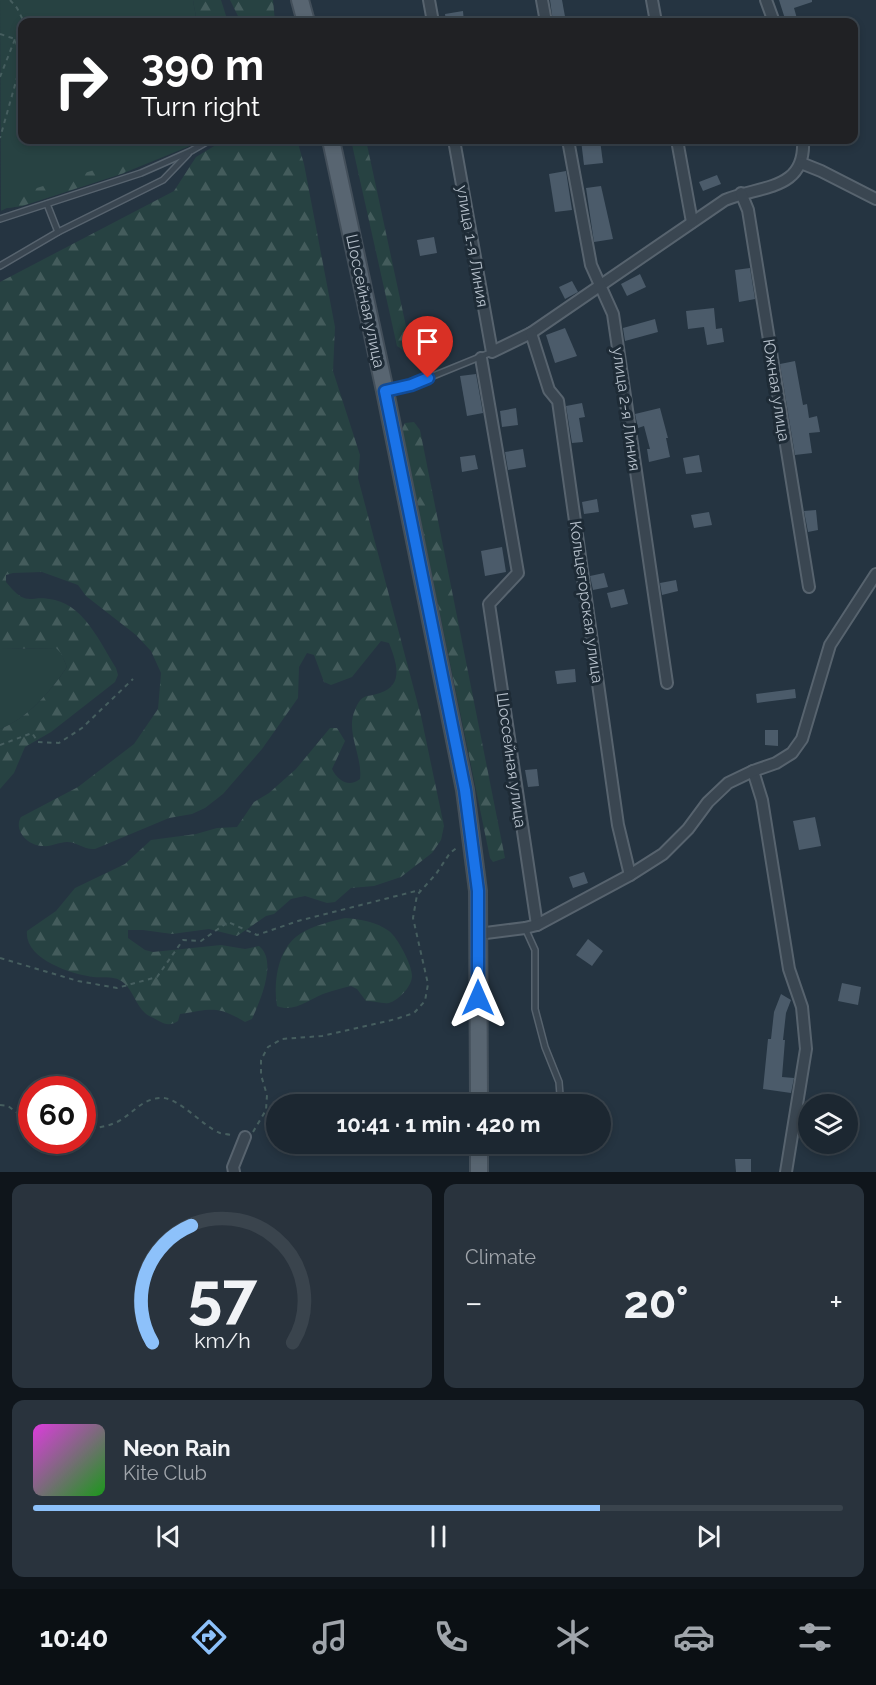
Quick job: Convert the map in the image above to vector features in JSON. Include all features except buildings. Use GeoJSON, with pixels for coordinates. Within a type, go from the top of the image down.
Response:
{"type":"FeatureCollection","features":[{"type":"Feature","properties":{"kind":"main road"},"geometry":{"type":"LineString","coordinates":[[300,0],[305,18]]}},
{"type":"Feature","properties":{"kind":"main road","name":"Шоссейная улица"},"geometry":{"type":"LineString","coordinates":[[332,144],[385,391],[465,790],[478,891],[479,1094]]}},
{"type":"Feature","properties":{"kind":"main road"},"geometry":{"type":"LineString","coordinates":[[479,1154],[479,1172]]}},
{"type":"Feature","properties":{"kind":"street"},"geometry":{"type":"LineString","coordinates":[[429,0],[432,18]]}},
{"type":"Feature","properties":{"kind":"street"},"geometry":{"type":"LineString","coordinates":[[542,0],[545,18]]}},
{"type":"Feature","properties":{"kind":"street"},"geometry":{"type":"LineString","coordinates":[[652,0],[655,18]]}},
{"type":"Feature","properties":{"kind":"street"},"geometry":{"type":"LineString","coordinates":[[766,0],[773,18]]}},
{"type":"Feature","properties":{"kind":"street","name":"улица 1-я Линия"},"geometry":{"type":"LineString","coordinates":[[455,144],[492,352]]}},
{"type":"Feature","properties":{"kind":"street","name":"улица 2-я Линия"},"geometry":{"type":"LineString","coordinates":[[569,144],[591,265],[613,315],[667,683]]}},
{"type":"Feature","properties":{"kind":"street"},"geometry":{"type":"LineString","coordinates":[[678,144],[692,222]]}},
{"type":"Feature","properties":{"kind":"street"},"geometry":{"type":"LineString","coordinates":[[492,352],[531,333],[725,200],[741,193],[782,183],[796,173],[801,163],[802,144]]}},
{"type":"Feature","properties":{"kind":"street"},"geometry":{"type":"LineString","coordinates":[[801,163],[876,199]]}},
{"type":"Feature","properties":{"kind":"street","name":"Южная улица"},"geometry":{"type":"LineString","coordinates":[[741,193],[748,210],[808,587]]}},
{"type":"Feature","properties":{"kind":"street","name":"Кольцегорская улица"},"geometry":{"type":"LineString","coordinates":[[531,333],[549,390],[558,401],[618,825],[630,875]]}},
{"type":"Feature","properties":{"kind":"street","name":"Шоссейная улица"},"geometry":{"type":"LineString","coordinates":[[481,358],[518,573],[489,604],[537,925]]}},
{"type":"Feature","properties":{"kind":"street"},"geometry":{"type":"LineString","coordinates":[[478,934],[537,925],[630,875],[663,854],[688,829],[708,802],[728,783],[776,763],[792,753],[802,739],[830,645],[876,574]]}},
{"type":"Feature","properties":{"kind":"street"},"geometry":{"type":"LineString","coordinates":[[753,771],[762,800],[789,969],[802,1007],[806,1048],[786,1172]]}},
{"type":"Feature","properties":{"kind":"street"},"geometry":{"type":"LineString","coordinates":[[234,1172],[233,1167],[245,1137]]}},
{"type":"Feature","properties":{"kind":"lane"},"geometry":{"type":"LineString","coordinates":[[0,219],[141,173],[203,144]]}},
{"type":"Feature","properties":{"kind":"lane"},"geometry":{"type":"LineString","coordinates":[[0,266],[58,232],[163,180],[191,151]]}},
{"type":"Feature","properties":{"kind":"lane"},"geometry":{"type":"LineString","coordinates":[[47,204],[58,232]]}},
{"type":"Feature","properties":{"kind":"lane"},"geometry":{"type":"LineString","coordinates":[[385,391],[411,385],[492,352]]}},
{"type":"Feature","properties":{"kind":"lane"},"geometry":{"type":"LineString","coordinates":[[525,928],[535,950],[535,1009],[559,1082],[560,1094]]}},
{"type":"Feature","properties":{"kind":"path"},"geometry":{"type":"LineString","coordinates":[[10,0],[22,18]]}},
{"type":"Feature","properties":{"kind":"path"},"geometry":{"type":"LineString","coordinates":[[0,34],[15,39]]}},
{"type":"Feature","properties":{"kind":"path"},"geometry":{"type":"LineString","coordinates":[[15,39],[18,48]]}},
{"type":"Feature","properties":{"kind":"path"},"geometry":{"type":"LineString","coordinates":[[0,77],[15,39]]}},
{"type":"Feature","properties":{"kind":"path"},"geometry":{"type":"LineString","coordinates":[[0,138],[18,74]]}},
{"type":"Feature","properties":{"kind":"path"},"geometry":{"type":"LineString","coordinates":[[0,745],[32,733],[38,741],[59,743],[82,728],[133,679]]}},
{"type":"Feature","properties":{"kind":"path"},"geometry":{"type":"LineString","coordinates":[[96,1128],[119,1121],[143,1102],[161,1097],[174,1101],[220,1133],[245,1137],[255,1131],[266,1110],[267,1095],[261,1075],[261,1060],[268,1047],[282,1040],[322,1036],[414,1013],[426,1001],[428,984],[414,918],[417,895],[436,874],[450,853],[461,843],[472,841]]}},
{"type":"Feature","properties":{"kind":"path"},"geometry":{"type":"LineString","coordinates":[[0,958],[78,981],[117,988],[157,977],[183,940],[201,941],[228,922],[257,935],[298,921],[422,890]]}},
{"type":"Feature","properties":{"kind":"path"},"geometry":{"type":"LineString","coordinates":[[0,1105],[8,1106],[18,1114]]}},
{"type":"Feature","properties":{"kind":"green space"},"geometry":{"type":"Polygon","coordinates":[[[0,0],[193,0],[196,18],[18,18],[18,144],[188,144],[190,146],[124,173],[1,211],[0,0]]]}},
{"type":"Feature","properties":{"kind":"green space"},"geometry":{"type":"Polygon","coordinates":[[[193,0],[221,0],[227,18],[196,18],[193,0]]]}},
{"type":"Feature","properties":{"kind":"green space"},"geometry":{"type":"Polygon","coordinates":[[[230,0],[273,0],[275,18],[239,18],[230,0]]]}},
{"type":"Feature","properties":{"kind":"green space"},"geometry":{"type":"Polygon","coordinates":[[[217,144],[298,144],[335,327],[333,371],[360,455],[358,478],[421,716],[444,826],[441,840],[432,853],[401,877],[374,886],[351,888],[335,902],[327,903],[305,896],[291,899],[274,914],[266,916],[237,936],[209,929],[172,934],[128,930],[128,938],[145,950],[153,952],[221,945],[245,949],[259,946],[264,953],[267,961],[266,981],[252,1019],[245,1022],[228,1013],[207,1010],[180,1014],[178,1021],[168,1024],[145,1013],[121,980],[93,977],[62,969],[41,957],[28,941],[27,931],[56,911],[75,888],[125,864],[151,840],[196,834],[217,828],[237,827],[254,802],[269,793],[296,769],[330,728],[337,728],[345,741],[332,769],[344,782],[356,782],[360,779],[360,771],[352,727],[355,710],[362,698],[388,689],[396,678],[396,665],[389,643],[381,641],[352,677],[331,685],[324,682],[314,655],[307,653],[299,667],[298,698],[262,749],[223,794],[205,808],[192,814],[169,818],[95,849],[67,842],[49,846],[37,845],[27,840],[20,832],[21,817],[78,787],[134,744],[158,709],[161,673],[151,651],[136,635],[86,596],[78,585],[42,572],[13,573],[6,575],[6,582],[20,596],[29,599],[55,600],[66,604],[84,618],[116,668],[118,675],[115,682],[51,732],[25,747],[14,773],[0,789],[0,729],[20,718],[38,703],[67,667],[61,653],[56,648],[0,649],[0,282],[174,191],[196,157],[217,144]]]}},
{"type":"Feature","properties":{"kind":"green space"},"geometry":{"type":"Polygon","coordinates":[[[352,144],[367,144],[410,345],[403,350],[397,346],[352,144]]]}},
{"type":"Feature","properties":{"kind":"green space"},"geometry":{"type":"Polygon","coordinates":[[[126,160],[129,168],[124,173],[22,206],[7,208],[5,198],[126,160]]]}},
{"type":"Feature","properties":{"kind":"green space"},"geometry":{"type":"Polygon","coordinates":[[[414,422],[420,430],[505,858],[493,862],[490,858],[402,429],[405,423],[414,422]]]}},
{"type":"Feature","properties":{"kind":"green space"},"geometry":{"type":"Polygon","coordinates":[[[56,648],[61,652],[67,667],[38,703],[20,718],[0,729],[0,649],[56,648]]]}},
{"type":"Feature","properties":{"kind":"green space"},"geometry":{"type":"Polygon","coordinates":[[[345,918],[374,923],[393,934],[410,965],[412,976],[404,992],[389,1003],[366,1001],[357,989],[351,986],[323,994],[295,1007],[277,1006],[277,974],[283,954],[289,945],[305,931],[345,918]]]}},
{"type":"Feature","properties":{"kind":"route"},"geometry":{"type":"LineString","coordinates":[[428,378],[385,391],[465,790],[478,891],[478,998]]}}]}
